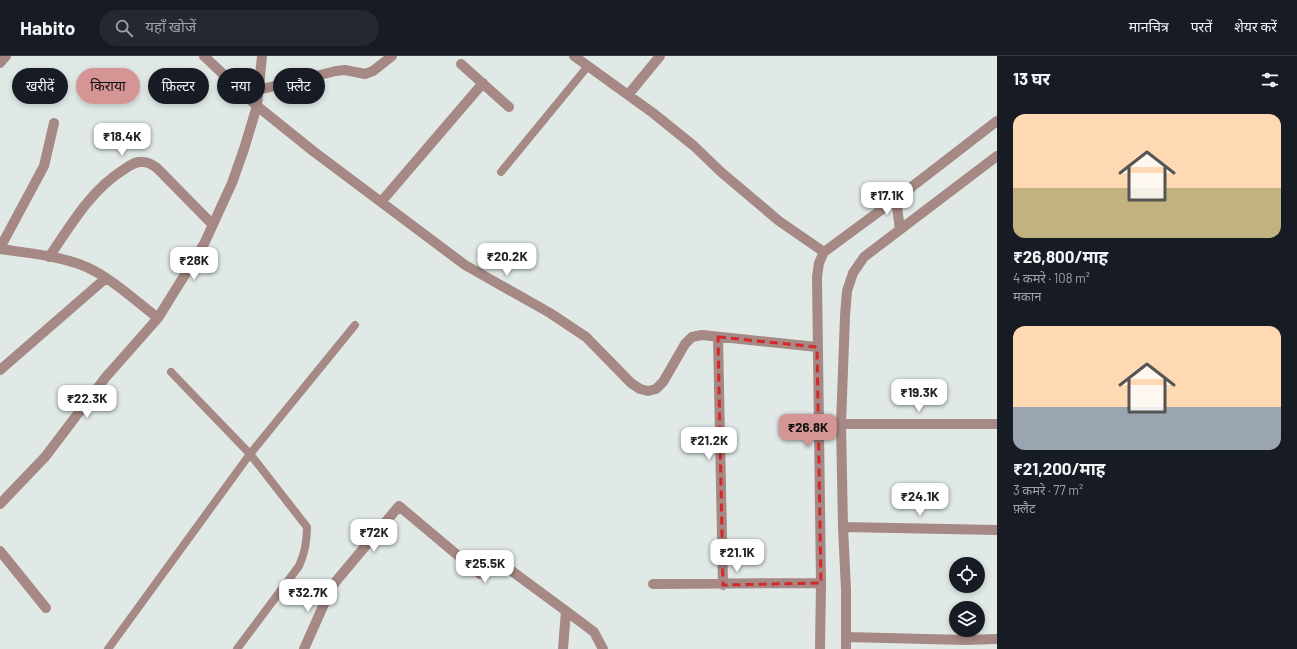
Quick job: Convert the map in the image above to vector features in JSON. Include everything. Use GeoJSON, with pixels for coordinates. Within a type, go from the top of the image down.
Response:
{"type":"FeatureCollection","features":[{"type":"Feature","properties":{"kind":"street"},"geometry":{"type":"LineString","coordinates":[[0,63],[6,56]]}},
{"type":"Feature","properties":{"kind":"street"},"geometry":{"type":"LineString","coordinates":[[204,56],[257,106],[465,265],[582,333],[631,383],[640,389],[648,391],[656,389],[663,382],[685,344],[692,337],[702,335],[718,336],[817,347]]}},
{"type":"Feature","properties":{"kind":"street"},"geometry":{"type":"LineString","coordinates":[[261,68],[262,56]]}},
{"type":"Feature","properties":{"kind":"street"},"geometry":{"type":"LineString","coordinates":[[265,88],[336,71],[345,70],[365,74],[373,71],[392,56]]}},
{"type":"Feature","properties":{"kind":"street"},"geometry":{"type":"LineString","coordinates":[[574,56],[653,113],[694,146],[721,172],[778,221],[824,252]]}},
{"type":"Feature","properties":{"kind":"street"},"geometry":{"type":"LineString","coordinates":[[628,95],[660,56]]}},
{"type":"Feature","properties":{"kind":"street"},"geometry":{"type":"LineString","coordinates":[[461,64],[509,107]]}},
{"type":"Feature","properties":{"kind":"street"},"geometry":{"type":"LineString","coordinates":[[381,202],[483,83]]}},
{"type":"Feature","properties":{"kind":"street"},"geometry":{"type":"LineString","coordinates":[[0,504],[45,457],[96,389],[158,318],[169,302],[204,244],[213,225],[244,149],[257,106]]}},
{"type":"Feature","properties":{"kind":"street"},"geometry":{"type":"LineString","coordinates":[[820,649],[821,583],[817,347],[817,277],[819,263],[824,252],[896,199],[997,120]]}},
{"type":"Feature","properties":{"kind":"street"},"geometry":{"type":"LineString","coordinates":[[54,123],[44,166],[0,248],[79,264],[106,278],[158,318]]}},
{"type":"Feature","properties":{"kind":"street"},"geometry":{"type":"LineString","coordinates":[[846,649],[846,590],[841,424],[845,316],[851,279],[853,273],[864,257],[997,156]]}},
{"type":"Feature","properties":{"kind":"street"},"geometry":{"type":"LineString","coordinates":[[49,257],[83,207],[96,192],[117,174],[134,163],[142,161],[150,163],[157,168],[213,225]]}},
{"type":"Feature","properties":{"kind":"street"},"geometry":{"type":"LineString","coordinates":[[896,199],[900,230]]}},
{"type":"Feature","properties":{"kind":"street"},"geometry":{"type":"LineString","coordinates":[[0,370],[106,278]]}},
{"type":"Feature","properties":{"kind":"street"},"geometry":{"type":"LineString","coordinates":[[718,336],[723,584]]}},
{"type":"Feature","properties":{"kind":"street"},"geometry":{"type":"LineString","coordinates":[[841,424],[997,424]]}},
{"type":"Feature","properties":{"kind":"street"},"geometry":{"type":"LineString","coordinates":[[304,649],[332,586],[399,506],[480,574],[497,564],[505,566],[594,632],[603,649]]}},
{"type":"Feature","properties":{"kind":"street"},"geometry":{"type":"LineString","coordinates":[[843,527],[997,530]]}},
{"type":"Feature","properties":{"kind":"street"},"geometry":{"type":"LineString","coordinates":[[0,551],[46,608]]}},
{"type":"Feature","properties":{"kind":"street"},"geometry":{"type":"LineString","coordinates":[[653,584],[821,583]]}},
{"type":"Feature","properties":{"kind":"street"},"geometry":{"type":"LineString","coordinates":[[563,649],[566,611]]}},
{"type":"Feature","properties":{"kind":"street"},"geometry":{"type":"LineString","coordinates":[[846,637],[966,644],[997,638]]}},
{"type":"Feature","properties":{"kind":"lane"},"geometry":{"type":"LineString","coordinates":[[501,172],[588,66]]}},
{"type":"Feature","properties":{"kind":"lane"},"geometry":{"type":"LineString","coordinates":[[108,649],[250,454],[355,325]]}},
{"type":"Feature","properties":{"kind":"lane"},"geometry":{"type":"LineString","coordinates":[[171,372],[250,454],[307,527],[305,553],[299,566],[237,649]]}},
{"type":"Feature","properties":{"kind":"highlighted area"},"geometry":{"type":"Polygon","coordinates":[[[718,337],[817,347],[821,583],[723,585],[718,337]]]}}]}
